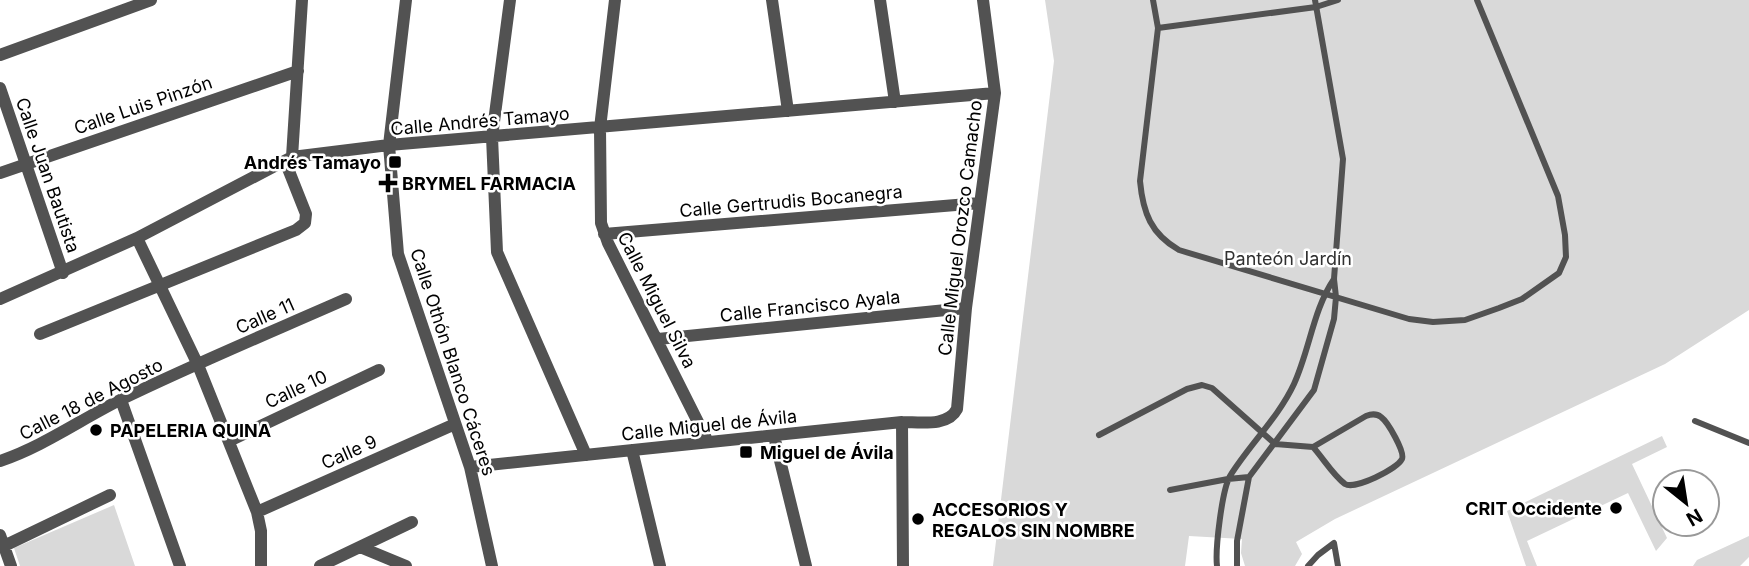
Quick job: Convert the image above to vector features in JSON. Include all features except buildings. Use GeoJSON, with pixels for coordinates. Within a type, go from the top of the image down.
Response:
{"type":"FeatureCollection","features":[{"type":"Feature","properties":{"kind":"street"},"geometry":{"type":"LineString","coordinates":[[0,55],[151,0]]}},
{"type":"Feature","properties":{"kind":"street"},"geometry":{"type":"LineString","coordinates":[[40,334],[296,230],[305,223],[306,214],[289,159],[302,0]]}},
{"type":"Feature","properties":{"kind":"street","name":"Calle Othón Blanco Cáceres"},"geometry":{"type":"LineString","coordinates":[[406,0],[389,145],[398,254],[470,467],[492,566]]}},
{"type":"Feature","properties":{"kind":"street"},"geometry":{"type":"LineString","coordinates":[[510,0],[492,137],[497,252],[586,455]]}},
{"type":"Feature","properties":{"kind":"street","name":"Calle Miguel Silva"},"geometry":{"type":"LineString","coordinates":[[615,0],[600,128],[601,223],[604,234],[708,442]]}},
{"type":"Feature","properties":{"kind":"street"},"geometry":{"type":"LineString","coordinates":[[772,0],[788,111]]}},
{"type":"Feature","properties":{"kind":"street"},"geometry":{"type":"LineString","coordinates":[[880,0],[895,102]]}},
{"type":"Feature","properties":{"kind":"street","name":"Calle Miguel Orozco Camacho"},"geometry":{"type":"LineString","coordinates":[[952,417],[957,409],[966,308],[995,93],[983,0]]}},
{"type":"Feature","properties":{"kind":"street","name":"Calle Luis Pinzón"},"geometry":{"type":"LineString","coordinates":[[0,173],[298,71]]}},
{"type":"Feature","properties":{"kind":"street","name":"Calle Juan Bautista"},"geometry":{"type":"LineString","coordinates":[[0,88],[63,273]]}},
{"type":"Feature","properties":{"kind":"street","name":"Calle Andrés Tamayo"},"geometry":{"type":"LineString","coordinates":[[0,299],[137,238],[289,159],[389,145],[995,93]]}},
{"type":"Feature","properties":{"kind":"street","name":"Calle Gertrudis Bocanegra"},"geometry":{"type":"LineString","coordinates":[[604,234],[980,203]]}},
{"type":"Feature","properties":{"kind":"street"},"geometry":{"type":"LineString","coordinates":[[137,238],[198,365],[257,512],[261,531],[261,566]]}},
{"type":"Feature","properties":{"kind":"street","name":"Calle 11"},"geometry":{"type":"LineString","coordinates":[[198,365],[346,299]]}},
{"type":"Feature","properties":{"kind":"street","name":"Calle Francisco Ayala"},"geometry":{"type":"LineString","coordinates":[[658,339],[966,308]]}},
{"type":"Feature","properties":{"kind":"street","name":"Calle 18 de Agosto"},"geometry":{"type":"LineString","coordinates":[[0,461],[32,449],[121,400],[198,365]]}},
{"type":"Feature","properties":{"kind":"street","name":"Calle 10"},"geometry":{"type":"LineString","coordinates":[[229,441],[379,370]]}},
{"type":"Feature","properties":{"kind":"street"},"geometry":{"type":"LineString","coordinates":[[121,400],[180,566]]}},
{"type":"Feature","properties":{"kind":"street","name":"Calle Miguel de Ávila"},"geometry":{"type":"LineString","coordinates":[[470,467],[902,422],[943,421],[952,417]]}},
{"type":"Feature","properties":{"kind":"street"},"geometry":{"type":"LineString","coordinates":[[902,422],[903,566]]}},
{"type":"Feature","properties":{"kind":"street","name":"Calle 9"},"geometry":{"type":"LineString","coordinates":[[257,512],[455,424]]}},
{"type":"Feature","properties":{"kind":"street"},"geometry":{"type":"LineString","coordinates":[[774,436],[806,566]]}},
{"type":"Feature","properties":{"kind":"street"},"geometry":{"type":"LineString","coordinates":[[632,450],[660,566]]}},
{"type":"Feature","properties":{"kind":"street"},"geometry":{"type":"LineString","coordinates":[[11,566],[2,541],[110,495]]}},
{"type":"Feature","properties":{"kind":"street"},"geometry":{"type":"LineString","coordinates":[[320,566],[412,522]]}},
{"type":"Feature","properties":{"kind":"street"},"geometry":{"type":"LineString","coordinates":[[360,547],[406,566]]}},
{"type":"Feature","properties":{"kind":"lane"},"geometry":{"type":"LineString","coordinates":[[1153,0],[1158,28],[1140,181],[1141,198],[1154,230],[1165,242],[1179,250],[1409,319],[1449,322],[1465,320],[1522,299],[1559,273],[1566,257],[1566,235],[1558,196],[1477,0]]}},
{"type":"Feature","properties":{"kind":"lane"},"geometry":{"type":"LineString","coordinates":[[1158,28],[1338,0]]}},
{"type":"Feature","properties":{"kind":"lane"},"geometry":{"type":"LineString","coordinates":[[1237,566],[1237,541],[1249,477],[1314,390],[1334,319],[1334,279],[1343,159],[1315,4]]}},
{"type":"Feature","properties":{"kind":"lane"},"geometry":{"type":"LineString","coordinates":[[1217,566],[1216,541],[1228,479],[1263,434],[1294,384],[1324,294],[1334,279]]}},
{"type":"Feature","properties":{"kind":"lane"},"geometry":{"type":"LineString","coordinates":[[1099,435],[1187,389],[1202,385],[1221,393],[1275,444],[1313,447],[1373,414],[1383,419],[1403,451],[1403,458],[1398,465],[1359,485],[1350,486],[1343,482],[1313,447]]}},
{"type":"Feature","properties":{"kind":"lane"},"geometry":{"type":"LineString","coordinates":[[1695,421],[1749,443]]}},
{"type":"Feature","properties":{"kind":"lane"},"geometry":{"type":"LineString","coordinates":[[1170,490],[1249,477]]}},
{"type":"Feature","properties":{"kind":"lane"},"geometry":{"type":"LineString","coordinates":[[1308,566],[1334,543],[1338,566]]}},
{"type":"Feature","properties":{"kind":"green space","name":"Panteón Jardín"},"geometry":{"type":"Polygon","coordinates":[[[1045,0],[1749,0],[1749,310],[1665,364],[1335,519],[1296,542],[1302,554],[1295,566],[1245,566],[1241,553],[1242,539],[1189,536],[1185,566],[993,566],[1054,61],[1045,0]]]}},
{"type":"Feature","properties":{"kind":"green space"},"geometry":{"type":"Polygon","coordinates":[[[1662,436],[1667,447],[1632,464],[1651,504],[1651,538],[1667,538],[1656,551],[1628,493],[1527,541],[1537,566],[1526,566],[1507,511],[1662,436]]]}},
{"type":"Feature","properties":{"kind":"green space"},"geometry":{"type":"Polygon","coordinates":[[[114,505],[135,566],[20,566],[14,548],[114,505]]]}},
{"type":"Feature","properties":{"kind":"green space"},"geometry":{"type":"Polygon","coordinates":[[[1749,536],[1749,557],[1740,566],[1693,566],[1697,560],[1749,536]]]}},
{"type":"Feature","properties":{"kind":"place","name":"Andrés Tamayo"},"geometry":{"type":"Point","coordinates":[395,162]}},
{"type":"Feature","properties":{"kind":"place","name":"BRYMEL FARMACIA"},"geometry":{"type":"Point","coordinates":[388,183]}},
{"type":"Feature","properties":{"kind":"place","name":"PAPELERIA QUINA"},"geometry":{"type":"Point","coordinates":[96,430]}},
{"type":"Feature","properties":{"kind":"place","name":"Miguel de Ávila"},"geometry":{"type":"Point","coordinates":[746,452]}},
{"type":"Feature","properties":{"kind":"place","name":"CRIT Occidente"},"geometry":{"type":"Point","coordinates":[1616,508]}},
{"type":"Feature","properties":{"kind":"place","name":"ACCESORIOS Y REGALOS SIN NOMBRE"},"geometry":{"type":"Point","coordinates":[918,519]}}]}
